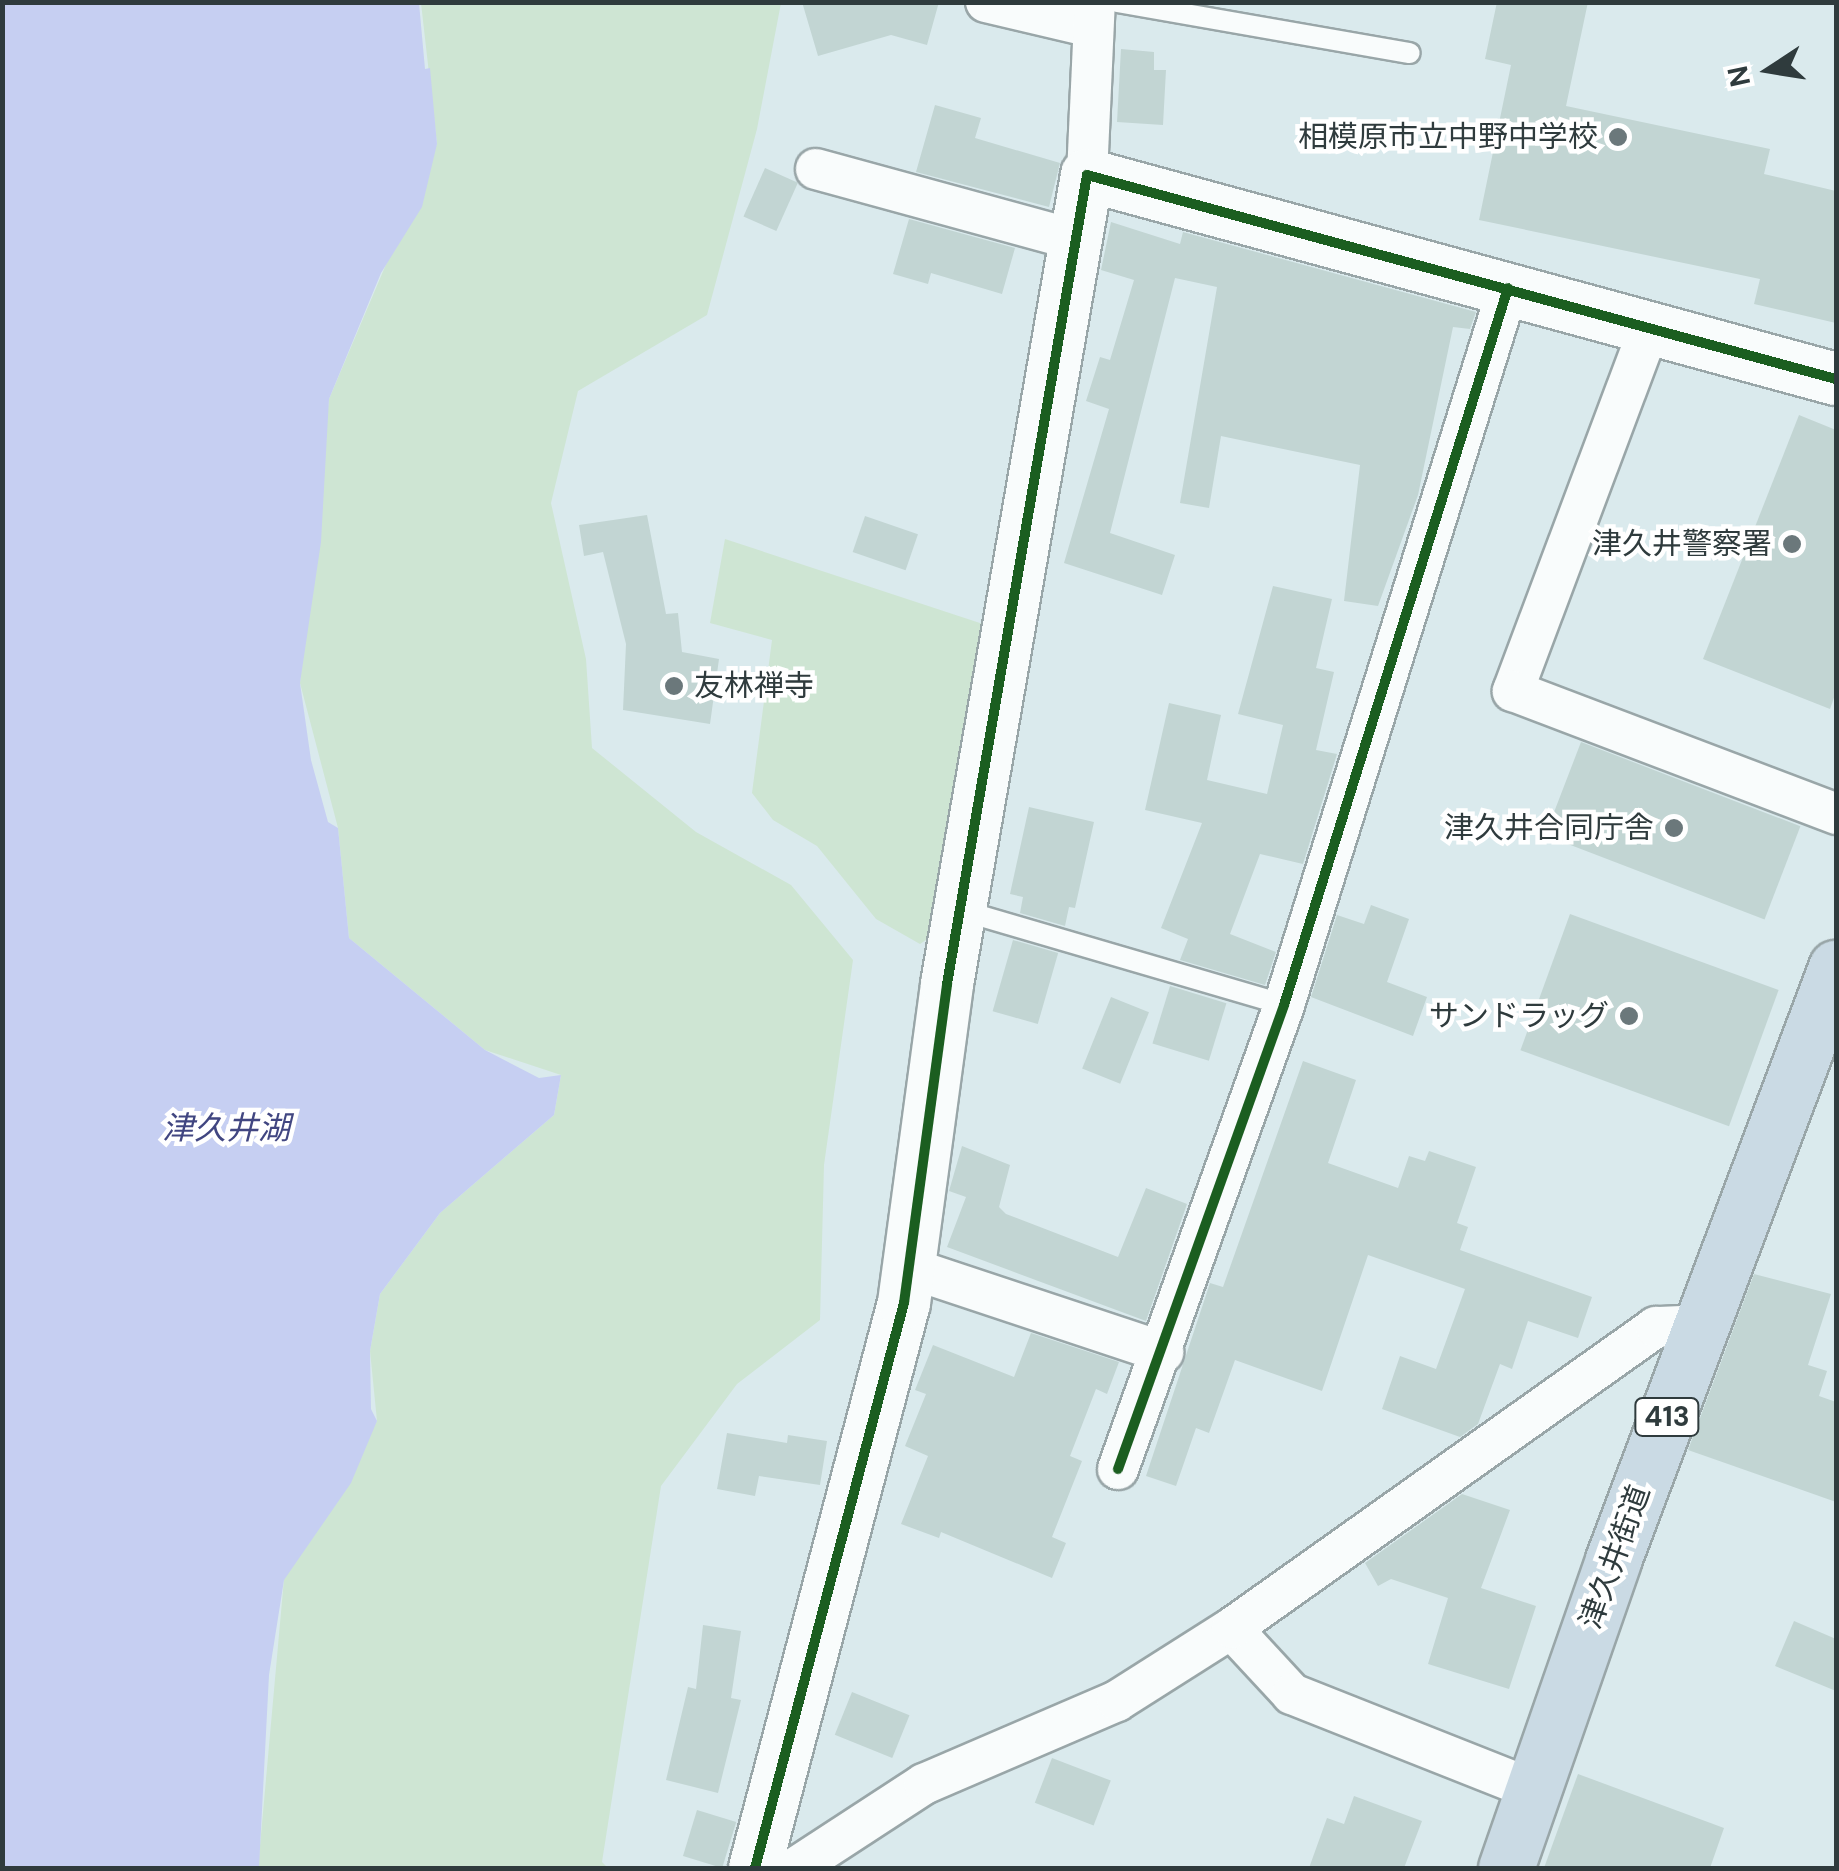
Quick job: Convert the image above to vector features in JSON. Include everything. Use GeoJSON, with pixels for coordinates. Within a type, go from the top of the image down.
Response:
{"type":"FeatureCollection","features":[{"type":"Feature","properties":{"kind":"highway","name":"津久井街道"},"geometry":{"type":"LineString","coordinates":[[1506,1868],[1702,1325],[1825,1036],[1836,968]]}},
{"type":"Feature","properties":{"kind":"street"},"geometry":{"type":"LineString","coordinates":[[755,1868],[864,1471],[910,1268],[960,910],[1086,175],[1102,10],[986,2]]}},
{"type":"Feature","properties":{"kind":"street"},"geometry":{"type":"LineString","coordinates":[[816,169],[1075,240]]}},
{"type":"Feature","properties":{"kind":"street"},"geometry":{"type":"LineString","coordinates":[[1086,175],[1836,379]]}},
{"type":"Feature","properties":{"kind":"street"},"geometry":{"type":"LineString","coordinates":[[1118,1469],[1284,1005],[1508,288]]}},
{"type":"Feature","properties":{"kind":"street"},"geometry":{"type":"LineString","coordinates":[[1649,329],[1514,692],[1836,814]]}},
{"type":"Feature","properties":{"kind":"street"},"geometry":{"type":"LineString","coordinates":[[910,1268],[1163,1352]]}},
{"type":"Feature","properties":{"kind":"street"},"geometry":{"type":"LineString","coordinates":[[795,1868],[924,1784],[1117,1701],[1232,1628],[1656,1327],[1702,1325]]}},
{"type":"Feature","properties":{"kind":"street"},"geometry":{"type":"LineString","coordinates":[[1243,1641],[1292,1694],[1532,1789]]}},
{"type":"Feature","properties":{"kind":"lane"},"geometry":{"type":"LineString","coordinates":[[1102,10],[1410,53]]}},
{"type":"Feature","properties":{"kind":"lane"},"geometry":{"type":"LineString","coordinates":[[960,910],[1284,1005]]}},
{"type":"Feature","properties":{"kind":"green space"},"geometry":{"type":"Polygon","coordinates":[[[421,3],[781,3],[757,129],[707,315],[578,391],[551,503],[586,659],[592,748],[696,832],[791,885],[853,960],[824,1165],[820,1320],[737,1384],[661,1486],[602,1862],[608,1868],[258,1868],[284,1579],[377,1421],[370,1351],[380,1294],[440,1213],[554,1115],[561,1075],[485,1050],[349,938],[338,828],[300,683],[329,399],[437,144],[421,3]]]}},
{"type":"Feature","properties":{"kind":"green space"},"geometry":{"type":"Polygon","coordinates":[[[725,539],[989,626],[932,936],[920,944],[876,919],[817,846],[773,820],[752,793],[772,640],[710,623],[725,539]]]}},
{"type":"Feature","properties":{"kind":"water","name":"津久井湖"},"geometry":{"type":"Polygon","coordinates":[[[3,2],[419,3],[425,69],[430,68],[437,144],[422,207],[381,273],[329,399],[321,542],[300,683],[311,760],[328,822],[338,828],[349,938],[485,1050],[539,1078],[561,1075],[554,1115],[440,1213],[380,1294],[370,1351],[371,1409],[377,1421],[351,1483],[284,1580],[269,1675],[259,1868],[3,1868],[3,2]]]}},
{"type":"Feature","properties":{"kind":"building"},"geometry":{"type":"Polygon","coordinates":[[[802,2],[939,2],[927,45],[891,35],[818,56],[802,2]]]}},
{"type":"Feature","properties":{"kind":"building"},"geometry":{"type":"Polygon","coordinates":[[[1497,2],[1588,2],[1566,106],[1770,149],[1764,174],[1836,191],[1836,323],[1754,304],[1760,279],[1479,220],[1511,65],[1485,59],[1497,2]]]}},
{"type":"Feature","properties":{"kind":"building"},"geometry":{"type":"Polygon","coordinates":[[[1121,49],[1154,52],[1154,70],[1166,70],[1163,125],[1117,122],[1121,49]]]}},
{"type":"Feature","properties":{"kind":"building"},"geometry":{"type":"Polygon","coordinates":[[[935,105],[981,118],[975,138],[1060,163],[1049,207],[916,172],[935,105]]]}},
{"type":"Feature","properties":{"kind":"building"},"geometry":{"type":"Polygon","coordinates":[[[765,168],[798,183],[776,231],[743,216],[765,168]]]}},
{"type":"Feature","properties":{"kind":"building"},"geometry":{"type":"Polygon","coordinates":[[[909,219],[1015,248],[1002,294],[931,273],[928,284],[893,274],[909,219]]]}},
{"type":"Feature","properties":{"kind":"building"},"geometry":{"type":"Polygon","coordinates":[[[1111,222],[1180,244],[1183,232],[1476,312],[1470,329],[1453,327],[1418,495],[1378,606],[1344,601],[1360,465],[1221,436],[1209,508],[1180,503],[1217,287],[1175,278],[1110,533],[1175,555],[1162,595],[1064,563],[1109,409],[1086,401],[1100,357],[1110,360],[1134,280],[1101,270],[1111,222]]]}},
{"type":"Feature","properties":{"kind":"building","name":"津久井警察署"},"geometry":{"type":"Polygon","coordinates":[[[1799,415],[1836,430],[1836,692],[1830,709],[1703,659],[1799,415]]]}},
{"type":"Feature","properties":{"kind":"building"},"geometry":{"type":"Polygon","coordinates":[[[647,515],[666,614],[678,613],[682,652],[719,659],[710,724],[623,710],[626,644],[603,552],[584,556],[579,525],[647,515]]]}},
{"type":"Feature","properties":{"kind":"building"},"geometry":{"type":"Polygon","coordinates":[[[865,516],[918,534],[906,570],[853,552],[865,516]]]}},
{"type":"Feature","properties":{"kind":"building"},"geometry":{"type":"Polygon","coordinates":[[[1273,586],[1332,599],[1316,668],[1334,672],[1316,750],[1337,754],[1303,864],[1260,854],[1230,934],[1276,952],[1265,985],[1180,960],[1188,939],[1161,928],[1202,823],[1145,810],[1169,703],[1221,715],[1207,780],[1267,794],[1283,725],[1238,714],[1273,586]]]}},
{"type":"Feature","properties":{"kind":"building","name":"津久井合同庁舎"},"geometry":{"type":"Polygon","coordinates":[[[1581,742],[1800,826],[1765,920],[1545,835],[1581,742]]]}},
{"type":"Feature","properties":{"kind":"building"},"geometry":{"type":"Polygon","coordinates":[[[1029,807],[1094,822],[1075,908],[1069,907],[1065,926],[1020,913],[1023,897],[1010,894],[1029,807]]]}},
{"type":"Feature","properties":{"kind":"building"},"geometry":{"type":"Polygon","coordinates":[[[1371,905],[1409,919],[1387,982],[1427,997],[1413,1036],[1311,997],[1337,915],[1364,924],[1371,905]]]}},
{"type":"Feature","properties":{"kind":"building","name":"サンドラッグ"},"geometry":{"type":"Polygon","coordinates":[[[1570,914],[1779,990],[1729,1126],[1520,1050],[1570,914]]]}},
{"type":"Feature","properties":{"kind":"building"},"geometry":{"type":"Polygon","coordinates":[[[1013,940],[1058,953],[1038,1024],[993,1011],[1013,940]]]}},
{"type":"Feature","properties":{"kind":"building"},"geometry":{"type":"Polygon","coordinates":[[[1170,986],[1226,1003],[1209,1061],[1152,1043],[1170,986]]]}},
{"type":"Feature","properties":{"kind":"building"},"geometry":{"type":"Polygon","coordinates":[[[1111,997],[1149,1012],[1120,1084],[1082,1068],[1111,997]]]}},
{"type":"Feature","properties":{"kind":"building"},"geometry":{"type":"Polygon","coordinates":[[[1303,1061],[1356,1080],[1328,1163],[1398,1188],[1409,1156],[1425,1161],[1429,1151],[1476,1167],[1457,1223],[1468,1227],[1460,1250],[1592,1297],[1578,1338],[1528,1321],[1512,1369],[1500,1364],[1478,1424],[1460,1437],[1382,1409],[1400,1356],[1436,1369],[1465,1289],[1368,1255],[1322,1391],[1235,1360],[1209,1433],[1196,1428],[1176,1486],[1146,1476],[1210,1283],[1223,1287],[1303,1061]]]}},
{"type":"Feature","properties":{"kind":"building"},"geometry":{"type":"Polygon","coordinates":[[[962,1146],[1010,1165],[999,1207],[1006,1214],[1118,1257],[1146,1188],[1187,1204],[1146,1321],[947,1247],[966,1197],[949,1191],[962,1146]]]}},
{"type":"Feature","properties":{"kind":"building"},"geometry":{"type":"Polygon","coordinates":[[[1754,1274],[1831,1294],[1808,1365],[1827,1371],[1819,1396],[1836,1402],[1836,1502],[1688,1450],[1754,1274]]]}},
{"type":"Feature","properties":{"kind":"building"},"geometry":{"type":"Polygon","coordinates":[[[1031,1333],[1119,1362],[1107,1394],[1096,1389],[1070,1456],[1082,1461],[1052,1537],[1066,1543],[1052,1578],[941,1532],[939,1538],[901,1524],[928,1456],[905,1446],[926,1394],[915,1390],[933,1345],[1014,1377],[1031,1333]]]}},
{"type":"Feature","properties":{"kind":"building"},"geometry":{"type":"Polygon","coordinates":[[[727,1433],[787,1443],[788,1435],[827,1441],[820,1485],[759,1476],[755,1496],[717,1489],[727,1433]]]}},
{"type":"Feature","properties":{"kind":"building"},"geometry":{"type":"Polygon","coordinates":[[[1462,1494],[1510,1510],[1481,1588],[1536,1606],[1509,1689],[1428,1664],[1448,1598],[1391,1579],[1378,1586],[1365,1563],[1462,1494]]]}},
{"type":"Feature","properties":{"kind":"building"},"geometry":{"type":"Polygon","coordinates":[[[1794,1621],[1836,1639],[1836,1691],[1775,1666],[1794,1621]]]}},
{"type":"Feature","properties":{"kind":"building"},"geometry":{"type":"Polygon","coordinates":[[[703,1625],[741,1631],[731,1698],[741,1700],[718,1793],[666,1780],[688,1687],[696,1689],[703,1625]]]}},
{"type":"Feature","properties":{"kind":"building"},"geometry":{"type":"Polygon","coordinates":[[[852,1692],[909,1715],[892,1758],[835,1735],[852,1692]]]}},
{"type":"Feature","properties":{"kind":"building"},"geometry":{"type":"Polygon","coordinates":[[[1052,1758],[1111,1781],[1094,1825],[1035,1803],[1052,1758]]]}},
{"type":"Feature","properties":{"kind":"building"},"geometry":{"type":"Polygon","coordinates":[[[1578,1774],[1724,1828],[1710,1868],[1544,1868],[1578,1774]]]}},
{"type":"Feature","properties":{"kind":"building"},"geometry":{"type":"Polygon","coordinates":[[[1354,1796],[1422,1821],[1404,1868],[1309,1868],[1327,1818],[1344,1824],[1354,1796]]]}},
{"type":"Feature","properties":{"kind":"building"},"geometry":{"type":"Polygon","coordinates":[[[697,1810],[736,1822],[722,1868],[683,1856],[697,1810]]]}},
{"type":"Feature","properties":{"kind":"cycle path"},"geometry":{"type":"LineString","coordinates":[[755,1868],[904,1303],[947,984],[1087,175],[1836,379]]}},
{"type":"Feature","properties":{"kind":"cycle path"},"geometry":{"type":"LineString","coordinates":[[1118,1469],[1284,1005],[1508,288]]}},
{"type":"Feature","properties":{"kind":"place","name":"相模原市立中野中学校"},"geometry":{"type":"Point","coordinates":[1618,137]}},
{"type":"Feature","properties":{"kind":"place","name":"津久井警察署"},"geometry":{"type":"Point","coordinates":[1792,544]}},
{"type":"Feature","properties":{"kind":"place","name":"友林禅寺"},"geometry":{"type":"Point","coordinates":[674,686]}},
{"type":"Feature","properties":{"kind":"place","name":"津久井合同庁舎"},"geometry":{"type":"Point","coordinates":[1674,828]}},
{"type":"Feature","properties":{"kind":"place","name":"サンドラッグ"},"geometry":{"type":"Point","coordinates":[1629,1016]}}]}
